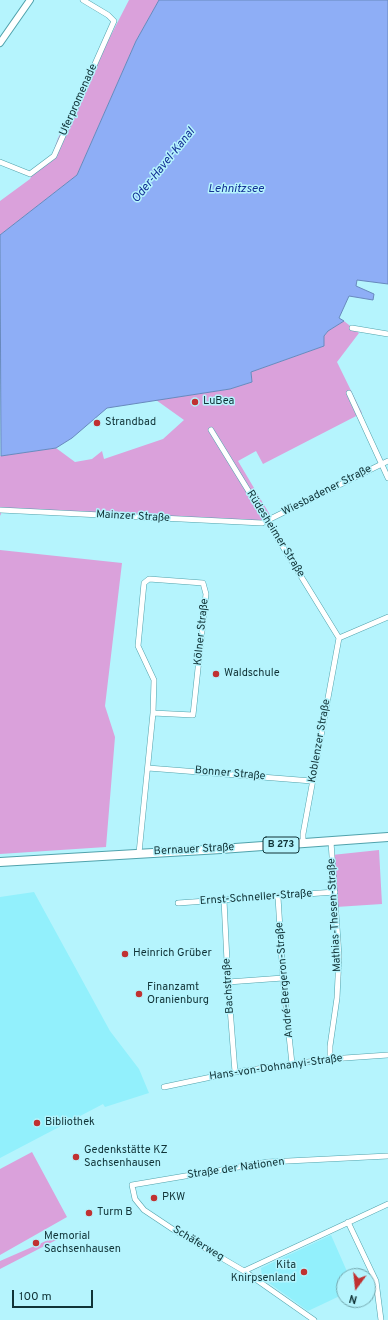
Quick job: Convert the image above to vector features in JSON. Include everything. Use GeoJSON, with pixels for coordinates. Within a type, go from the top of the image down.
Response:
{"type":"FeatureCollection","features":[{"type":"Feature","properties":{"kind":"main road","name":"Bernauer Straße"},"geometry":{"type":"LineString","coordinates":[[0,862],[303,844],[388,837]]}},
{"type":"Feature","properties":{"kind":"street"},"geometry":{"type":"LineString","coordinates":[[0,43],[30,0]]}},
{"type":"Feature","properties":{"kind":"street","name":"Uferpromenade"},"geometry":{"type":"LineString","coordinates":[[0,162],[30,174],[54,156],[114,21],[83,0]]}},
{"type":"Feature","properties":{"kind":"street"},"geometry":{"type":"LineString","coordinates":[[352,328],[388,334]]}},
{"type":"Feature","properties":{"kind":"street"},"geometry":{"type":"LineString","coordinates":[[349,393],[388,478]]}},
{"type":"Feature","properties":{"kind":"street","name":"Rüdesheimer Straße"},"geometry":{"type":"LineString","coordinates":[[211,430],[266,522],[339,638]]}},
{"type":"Feature","properties":{"kind":"street","name":"Wiesbadener Straße"},"geometry":{"type":"LineString","coordinates":[[266,522],[388,461]]}},
{"type":"Feature","properties":{"kind":"street","name":"Mainzer Straße"},"geometry":{"type":"LineString","coordinates":[[0,510],[266,522]]}},
{"type":"Feature","properties":{"kind":"street","name":"Kölner Straße"},"geometry":{"type":"LineString","coordinates":[[139,853],[153,713],[154,680],[138,646],[144,583],[149,579],[203,583],[206,594],[193,715],[153,713]]}},
{"type":"Feature","properties":{"kind":"street"},"geometry":{"type":"LineString","coordinates":[[339,638],[388,617]]}},
{"type":"Feature","properties":{"kind":"street","name":"Koblenzer Straße"},"geometry":{"type":"LineString","coordinates":[[303,844],[303,834],[312,781],[339,638]]}},
{"type":"Feature","properties":{"kind":"street","name":"Bonner Straße"},"geometry":{"type":"LineString","coordinates":[[148,768],[312,781]]}},
{"type":"Feature","properties":{"kind":"street","name":"Mathias-Thesen-Straße"},"geometry":{"type":"LineString","coordinates":[[330,1059],[330,1046],[337,998],[339,956],[331,842]]}},
{"type":"Feature","properties":{"kind":"street","name":"Ernst-Schneller-Straße"},"geometry":{"type":"LineString","coordinates":[[178,903],[335,892]]}},
{"type":"Feature","properties":{"kind":"street","name":"André-Bergeron-Straße"},"geometry":{"type":"LineString","coordinates":[[278,897],[283,978],[292,1064]]}},
{"type":"Feature","properties":{"kind":"street","name":"Bachstraße"},"geometry":{"type":"LineString","coordinates":[[224,900],[228,982],[235,1072]]}},
{"type":"Feature","properties":{"kind":"street"},"geometry":{"type":"LineString","coordinates":[[228,982],[283,978]]}},
{"type":"Feature","properties":{"kind":"street","name":"Hans-von-Dohnanyi-Straße"},"geometry":{"type":"LineString","coordinates":[[164,1087],[235,1072],[330,1059],[388,1055]]}},
{"type":"Feature","properties":{"kind":"street","name":"Straße der Nationen"},"geometry":{"type":"LineString","coordinates":[[132,1185],[268,1162],[388,1156]]}},
{"type":"Feature","properties":{"kind":"street","name":"Schäferweg"},"geometry":{"type":"LineString","coordinates":[[132,1185],[135,1199],[144,1210],[174,1230],[244,1271],[314,1320]]}},
{"type":"Feature","properties":{"kind":"street"},"geometry":{"type":"LineString","coordinates":[[244,1271],[388,1204]]}},
{"type":"Feature","properties":{"kind":"street"},"geometry":{"type":"LineString","coordinates":[[348,1222],[376,1281],[381,1320]]}},
{"type":"Feature","properties":{"kind":"shaded area"},"geometry":{"type":"Polygon","coordinates":[[[129,0],[159,0],[136,41],[77,175],[0,235],[0,201],[30,179],[35,168],[52,155],[58,138],[129,0]]]}},
{"type":"Feature","properties":{"kind":"shaded area"},"geometry":{"type":"Polygon","coordinates":[[[344,321],[359,333],[337,362],[362,413],[263,464],[256,451],[238,461],[273,520],[262,523],[3,509],[0,516],[0,456],[56,448],[75,462],[92,459],[102,451],[104,459],[163,439],[184,420],[156,400],[230,389],[252,382],[251,372],[324,346],[324,336],[328,331],[344,321]]]}},
{"type":"Feature","properties":{"kind":"shaded area"},"geometry":{"type":"Polygon","coordinates":[[[0,550],[122,563],[105,706],[115,737],[106,847],[0,854],[0,550]]]}},
{"type":"Feature","properties":{"kind":"shaded area"},"geometry":{"type":"Polygon","coordinates":[[[379,850],[382,904],[336,907],[332,855],[379,850]]]}},
{"type":"Feature","properties":{"kind":"shaded area"},"geometry":{"type":"Polygon","coordinates":[[[34,892],[110,1031],[139,1069],[149,1093],[105,1107],[103,1104],[0,1158],[0,897],[34,892]]]}},
{"type":"Feature","properties":{"kind":"shaded area"},"geometry":{"type":"Polygon","coordinates":[[[32,1152],[67,1217],[0,1255],[0,1169],[32,1152]]]}},
{"type":"Feature","properties":{"kind":"shaded area"},"geometry":{"type":"Polygon","coordinates":[[[62,1234],[60,1238],[0,1269],[0,1261],[62,1234]]]}},
{"type":"Feature","properties":{"kind":"shaded area","name":"Kita Knirpsenland"},"geometry":{"type":"Polygon","coordinates":[[[331,1235],[345,1268],[336,1268],[336,1298],[308,1311],[262,1278],[261,1268],[331,1235]]]}},
{"type":"Feature","properties":{"kind":"water","name":"Lehnitzsee"},"geometry":{"type":"Polygon","coordinates":[[[159,0],[388,0],[388,284],[357,280],[356,286],[374,294],[373,300],[349,296],[339,318],[344,321],[328,331],[324,336],[324,346],[251,372],[252,382],[230,389],[107,408],[72,438],[56,448],[1,456],[0,235],[77,175],[136,41],[159,0]]]}},
{"type":"Feature","properties":{"kind":"place","name":"LuBea"},"geometry":{"type":"Point","coordinates":[195,402]}},
{"type":"Feature","properties":{"kind":"place","name":"Strandbad"},"geometry":{"type":"Point","coordinates":[97,423]}},
{"type":"Feature","properties":{"kind":"place","name":"Waldschule"},"geometry":{"type":"Point","coordinates":[216,674]}},
{"type":"Feature","properties":{"kind":"place","name":"Heinrich Grüber"},"geometry":{"type":"Point","coordinates":[125,954]}},
{"type":"Feature","properties":{"kind":"place","name":"Finanzamt Oranienburg"},"geometry":{"type":"Point","coordinates":[139,994]}},
{"type":"Feature","properties":{"kind":"place","name":"Bibliothek"},"geometry":{"type":"Point","coordinates":[37,1123]}},
{"type":"Feature","properties":{"kind":"place","name":"Gedenkstätte KZ Sachsenhausen"},"geometry":{"type":"Point","coordinates":[76,1157]}},
{"type":"Feature","properties":{"kind":"place","name":"PKW"},"geometry":{"type":"Point","coordinates":[154,1198]}},
{"type":"Feature","properties":{"kind":"place","name":"Turm B"},"geometry":{"type":"Point","coordinates":[89,1213]}},
{"type":"Feature","properties":{"kind":"place","name":"Memorial Sachsenhausen"},"geometry":{"type":"Point","coordinates":[36,1243]}},
{"type":"Feature","properties":{"kind":"place","name":"Kita Knirpsenland"},"geometry":{"type":"Point","coordinates":[304,1272]}},
{"type":"Feature","properties":{"kind":"water label","name":"Oder-Havel-Kanal"},"geometry":{"type":"Point","coordinates":[164,166]}}]}
